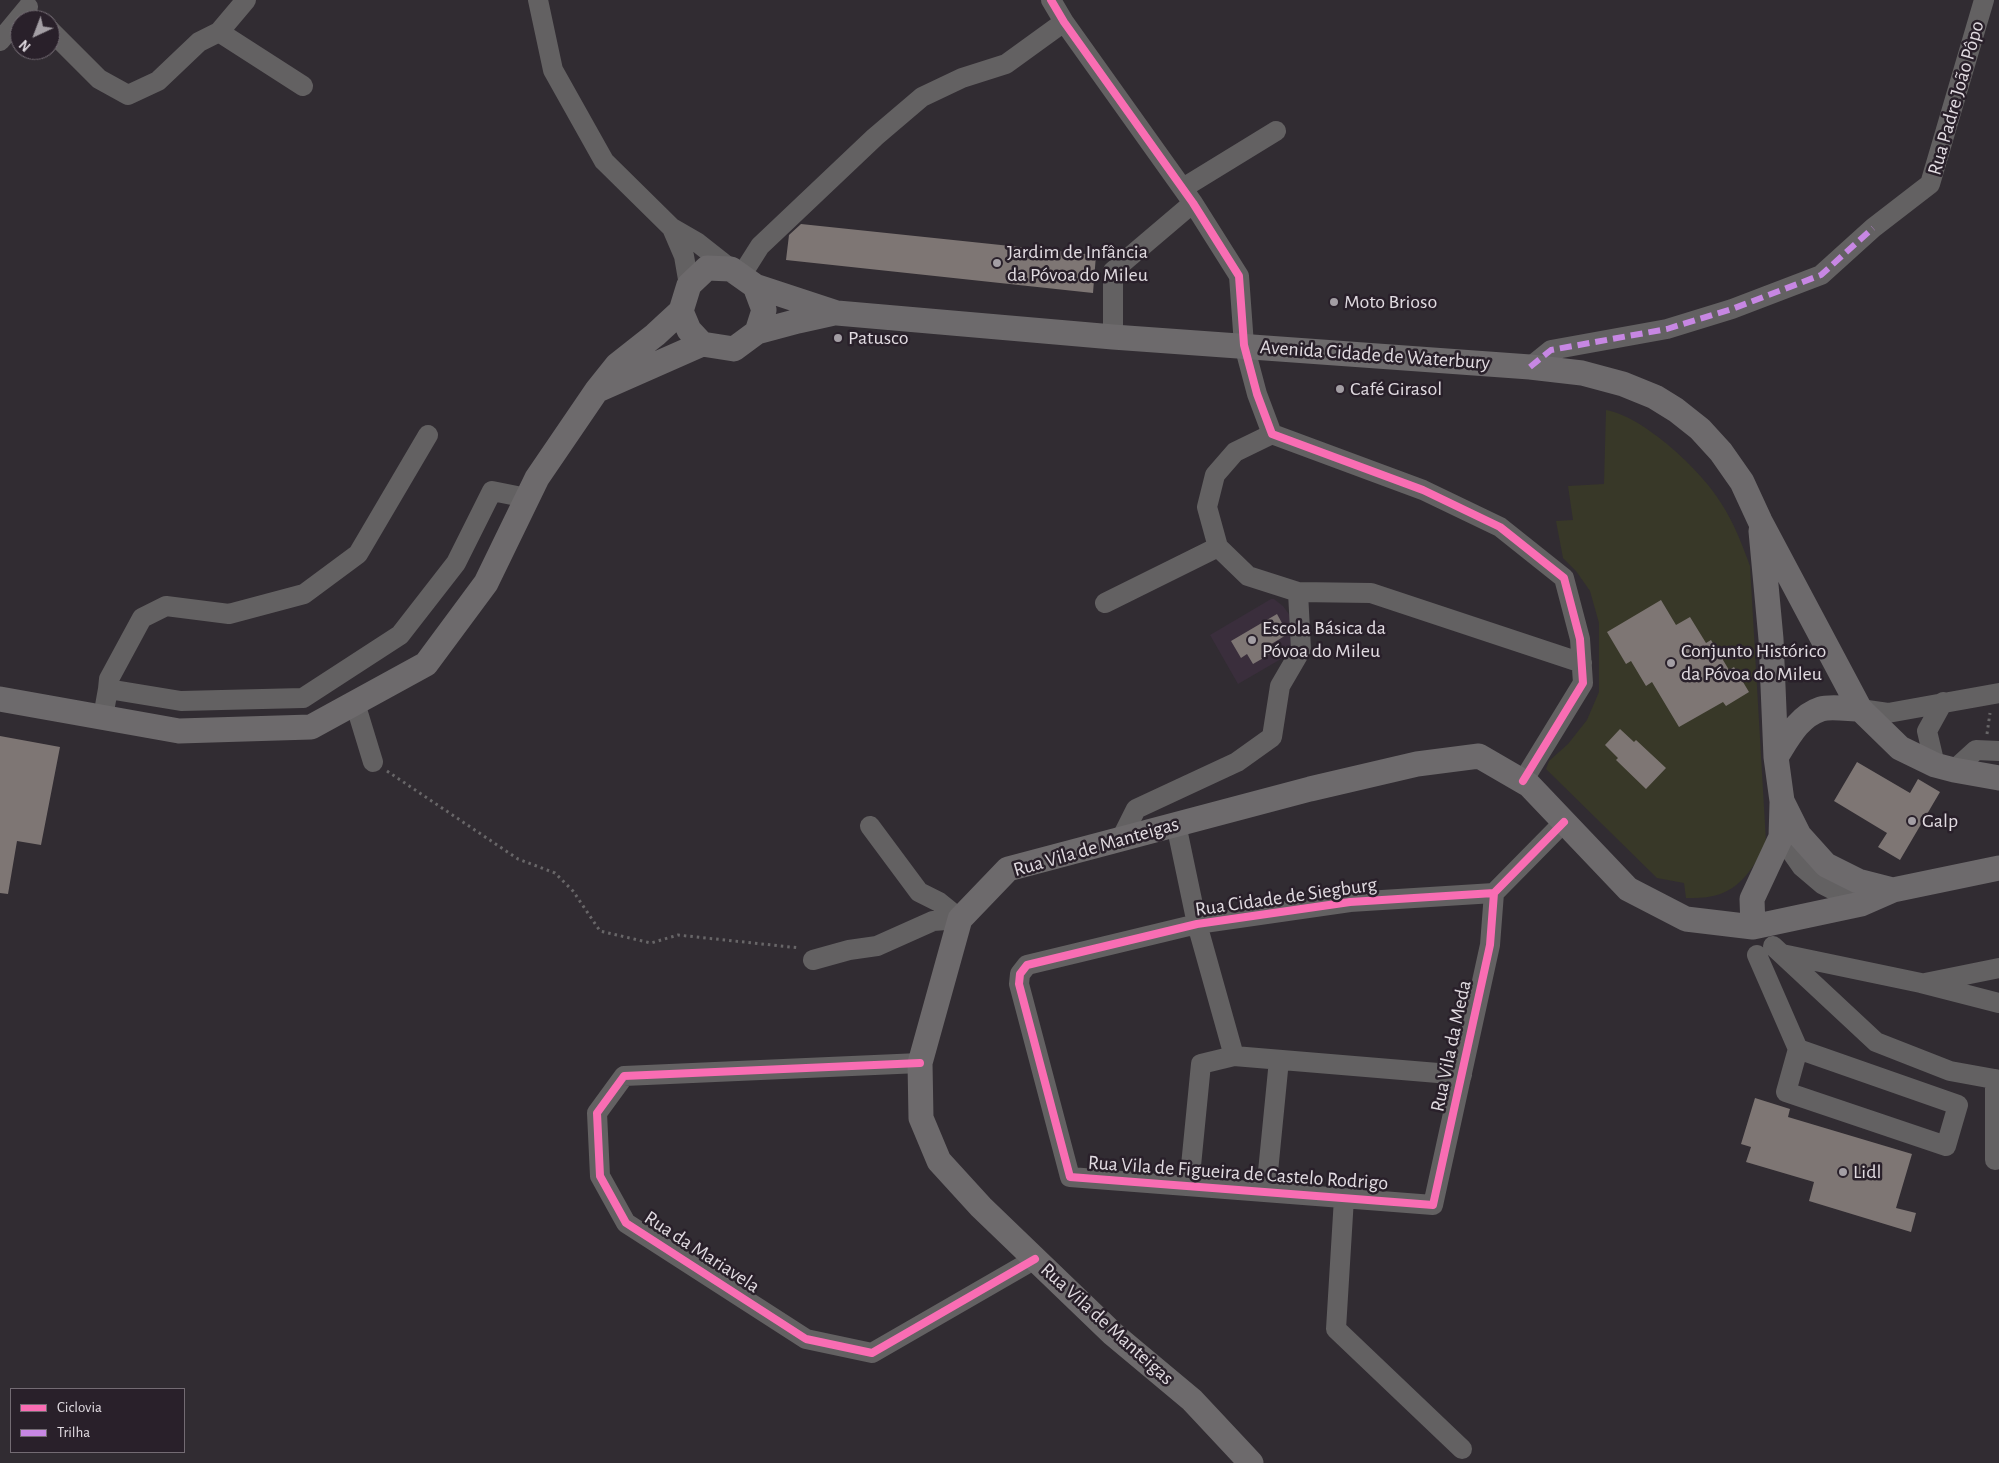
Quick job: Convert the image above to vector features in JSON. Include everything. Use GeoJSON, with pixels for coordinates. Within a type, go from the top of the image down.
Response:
{"type":"FeatureCollection","features":[{"type":"Feature","properties":{"kind":"main road"},"geometry":{"type":"LineString","coordinates":[[0,699],[179,731],[311,726],[426,664],[486,583],[537,478],[597,390],[617,366],[655,335],[681,310],[689,285],[707,268],[742,277],[837,312]]}},
{"type":"Feature","properties":{"kind":"main road"},"geometry":{"type":"LineString","coordinates":[[742,277],[764,310],[757,332]]}},
{"type":"Feature","properties":{"kind":"main road"},"geometry":{"type":"LineString","coordinates":[[681,310],[690,330],[702,344]]}},
{"type":"Feature","properties":{"kind":"main road"},"geometry":{"type":"LineString","coordinates":[[597,390],[702,344],[734,349],[757,332],[837,312]]}},
{"type":"Feature","properties":{"kind":"main road","name":"Avenida Cidade de Waterbury"},"geometry":{"type":"LineString","coordinates":[[837,312],[1113,337],[1530,367],[1582,373],[1623,384],[1655,397],[1676,410],[1700,429],[1721,452],[1742,482],[1760,521],[1860,709],[1900,748],[1945,768],[1998,781]]}},
{"type":"Feature","properties":{"kind":"main road"},"geometry":{"type":"LineString","coordinates":[[1753,927],[1752,899],[1781,837],[1782,801],[1776,757],[1770,639],[1760,521]]}},
{"type":"Feature","properties":{"kind":"main road"},"geometry":{"type":"LineString","coordinates":[[1776,757],[1802,719],[1822,708],[1860,709]]}},
{"type":"Feature","properties":{"kind":"main road"},"geometry":{"type":"LineString","coordinates":[[1790,735],[1789,763],[1797,794],[1809,824],[1825,844],[1852,864],[1877,874],[1918,885]]}},
{"type":"Feature","properties":{"kind":"main road","name":"Rua Vila de Manteigas"},"geometry":{"type":"LineString","coordinates":[[1251,1463],[1192,1400],[1113,1334],[981,1207],[939,1161],[920,1118],[920,1063],[960,919],[1008,869],[1310,789],[1416,764],[1480,756],[1529,785],[1628,889],[1686,918],[1753,927],[1861,904],[1893,890]]}},
{"type":"Feature","properties":{"kind":"main road"},"geometry":{"type":"LineString","coordinates":[[1782,801],[1799,835],[1826,865],[1858,881],[1893,890],[1997,870]]}},
{"type":"Feature","properties":{"kind":"main road"},"geometry":{"type":"LineString","coordinates":[[1861,904],[1892,904],[1997,870]]}},
{"type":"Feature","properties":{"kind":"street"},"geometry":{"type":"LineString","coordinates":[[60,40],[98,79],[128,94],[158,81],[199,42],[219,32],[246,0]]}},
{"type":"Feature","properties":{"kind":"street"},"geometry":{"type":"LineString","coordinates":[[538,0],[553,70],[604,161],[672,228],[698,243],[742,277],[760,246],[875,137],[922,97],[962,78],[1006,64],[1064,22]]}},
{"type":"Feature","properties":{"kind":"street"},"geometry":{"type":"LineString","coordinates":[[1051,0],[1064,22],[1188,196],[1239,276],[1244,345],[1257,394],[1272,434]]}},
{"type":"Feature","properties":{"kind":"street","name":"Rua Padre João Pôpo"},"geometry":{"type":"LineString","coordinates":[[1530,367],[1551,350],[1667,329],[1732,309],[1821,275],[1873,228],[1930,184],[1984,0]]}},
{"type":"Feature","properties":{"kind":"street"},"geometry":{"type":"LineString","coordinates":[[0,41],[31,9]]}},
{"type":"Feature","properties":{"kind":"street"},"geometry":{"type":"LineString","coordinates":[[219,32],[303,86]]}},
{"type":"Feature","properties":{"kind":"street"},"geometry":{"type":"LineString","coordinates":[[1113,337],[1113,271],[1188,196],[1276,131]]}},
{"type":"Feature","properties":{"kind":"street"},"geometry":{"type":"LineString","coordinates":[[672,228],[684,256],[689,285]]}},
{"type":"Feature","properties":{"kind":"street"},"geometry":{"type":"LineString","coordinates":[[1523,781],[1584,682],[1580,639],[1564,578],[1500,527],[1423,490],[1272,434],[1235,452],[1215,475],[1207,507],[1218,547],[1248,576],[1298,592],[1371,593],[1582,663]]}},
{"type":"Feature","properties":{"kind":"street"},"geometry":{"type":"LineString","coordinates":[[103,717],[110,679],[142,618],[166,606],[229,614],[304,594],[358,554],[428,435]]}},
{"type":"Feature","properties":{"kind":"street"},"geometry":{"type":"LineString","coordinates":[[108,689],[181,701],[303,698],[400,635],[456,563],[492,491],[527,498]]}},
{"type":"Feature","properties":{"kind":"street"},"geometry":{"type":"LineString","coordinates":[[1105,603],[1218,547]]}},
{"type":"Feature","properties":{"kind":"street"},"geometry":{"type":"LineString","coordinates":[[1121,839],[1136,809],[1237,762],[1272,736],[1280,686],[1301,650],[1298,592]]}},
{"type":"Feature","properties":{"kind":"street"},"geometry":{"type":"LineString","coordinates":[[1860,709],[1888,712],[1996,693]]}},
{"type":"Feature","properties":{"kind":"street"},"geometry":{"type":"LineString","coordinates":[[355,702],[373,762]]}},
{"type":"Feature","properties":{"kind":"street"},"geometry":{"type":"LineString","coordinates":[[1943,702],[1927,731],[1945,768],[1976,750],[1992,750]]}},
{"type":"Feature","properties":{"kind":"street"},"geometry":{"type":"LineString","coordinates":[[1494,893],[1564,822]]}},
{"type":"Feature","properties":{"kind":"street"},"geometry":{"type":"LineString","coordinates":[[1176,824],[1197,924],[1234,1056]]}},
{"type":"Feature","properties":{"kind":"street"},"geometry":{"type":"LineString","coordinates":[[870,826],[919,892],[939,902],[960,919]]}},
{"type":"Feature","properties":{"kind":"street"},"geometry":{"type":"LineString","coordinates":[[1781,837],[1802,868],[1822,884],[1861,904]]}},
{"type":"Feature","properties":{"kind":"street","name":"Rua Cidade de Siegburg"},"geometry":{"type":"LineString","coordinates":[[1020,974],[1027,966],[1197,924],[1350,902],[1494,893]]}},
{"type":"Feature","properties":{"kind":"street","name":"Rua Vila da Meda"},"geometry":{"type":"LineString","coordinates":[[1433,1204],[1490,945],[1494,893]]}},
{"type":"Feature","properties":{"kind":"street"},"geometry":{"type":"LineString","coordinates":[[808,954],[877,946],[933,921],[960,919]]}},
{"type":"Feature","properties":{"kind":"street"},"geometry":{"type":"LineString","coordinates":[[1753,927],[1744,941],[1770,952],[1921,983],[1999,1003]]}},
{"type":"Feature","properties":{"kind":"street"},"geometry":{"type":"LineString","coordinates":[[1770,952],[1798,1049],[1786,1092],[1946,1146],[1958,1105],[1798,1049]]}},
{"type":"Feature","properties":{"kind":"street"},"geometry":{"type":"LineString","coordinates":[[1770,952],[1876,1042],[1950,1071],[1997,1079],[1995,1160]]}},
{"type":"Feature","properties":{"kind":"street"},"geometry":{"type":"LineString","coordinates":[[1921,983],[1999,968]]}},
{"type":"Feature","properties":{"kind":"street","name":"Rua Vila de Figueira de Castelo Rodrigo"},"geometry":{"type":"LineString","coordinates":[[1020,974],[1019,984],[1070,1177],[1433,1204]]}},
{"type":"Feature","properties":{"kind":"street"},"geometry":{"type":"LineString","coordinates":[[1189,1186],[1201,1064],[1234,1056],[1462,1075]]}},
{"type":"Feature","properties":{"kind":"street"},"geometry":{"type":"LineString","coordinates":[[1266,1192],[1279,1060]]}},
{"type":"Feature","properties":{"kind":"street","name":"Rua da Mariavela"},"geometry":{"type":"LineString","coordinates":[[920,1063],[624,1076],[598,1113],[600,1176],[626,1223],[806,1339],[872,1352],[1035,1259]]}},
{"type":"Feature","properties":{"kind":"street"},"geometry":{"type":"LineString","coordinates":[[1344,1198],[1336,1329],[1462,1449]]}},
{"type":"Feature","properties":{"kind":"path"},"geometry":{"type":"LineString","coordinates":[[1992,750],[1996,693]]}},
{"type":"Feature","properties":{"kind":"path"},"geometry":{"type":"LineString","coordinates":[[373,762],[518,859],[555,873],[573,891],[600,931],[651,943],[678,935],[808,954]]}},
{"type":"Feature","properties":{"kind":"shaded area","name":"Escola Básica da Póvoa do Mileu"},"geometry":{"type":"Polygon","coordinates":[[[1274,599],[1283,606],[1291,617],[1292,645],[1288,653],[1281,659],[1238,684],[1210,635],[1274,599]]]}},
{"type":"Feature","properties":{"kind":"green space"},"geometry":{"type":"Polygon","coordinates":[[[1606,410],[1621,414],[1654,434],[1686,461],[1700,476],[1712,490],[1730,518],[1750,566],[1766,842],[1746,876],[1732,888],[1713,896],[1686,898],[1684,883],[1657,878],[1546,769],[1549,761],[1568,744],[1587,720],[1599,692],[1599,623],[1590,591],[1576,571],[1563,558],[1556,521],[1573,520],[1568,486],[1604,484],[1606,410]]]}},
{"type":"Feature","properties":{"kind":"building"},"geometry":{"type":"Polygon","coordinates":[[[801,224],[1096,255],[1093,293],[786,260],[789,235],[801,224]]]}},
{"type":"Feature","properties":{"kind":"building","name":"Conjunto Histórico da Póvoa do Mileu"},"geometry":{"type":"Polygon","coordinates":[[[1661,600],[1676,625],[1690,617],[1706,643],[1711,640],[1729,670],[1734,667],[1749,692],[1726,706],[1723,702],[1679,727],[1652,682],[1646,686],[1631,661],[1626,664],[1607,632],[1661,600]]]}},
{"type":"Feature","properties":{"kind":"building"},"geometry":{"type":"Polygon","coordinates":[[[1277,614],[1288,634],[1268,646],[1272,653],[1253,664],[1247,654],[1241,658],[1231,641],[1277,614]]]}},
{"type":"Feature","properties":{"kind":"building"},"geometry":{"type":"Polygon","coordinates":[[[1620,729],[1634,742],[1636,740],[1666,768],[1646,789],[1616,760],[1618,758],[1605,745],[1620,729]]]}},
{"type":"Feature","properties":{"kind":"building"},"geometry":{"type":"Polygon","coordinates":[[[0,736],[60,747],[41,845],[17,841],[8,894],[0,893],[0,736]]]}},
{"type":"Feature","properties":{"kind":"building"},"geometry":{"type":"Polygon","coordinates":[[[1857,762],[1910,793],[1918,779],[1940,792],[1900,860],[1878,847],[1887,833],[1834,801],[1857,762]]]}},
{"type":"Feature","properties":{"kind":"building","name":"Lidl"},"geometry":{"type":"Polygon","coordinates":[[[1755,1098],[1790,1109],[1788,1117],[1912,1154],[1896,1208],[1916,1213],[1911,1232],[1809,1201],[1814,1182],[1746,1162],[1751,1147],[1741,1144],[1755,1098]]]}},
{"type":"Feature","properties":{"kind":"marked path"},"geometry":{"type":"LineString","coordinates":[[1530,367],[1551,350],[1667,329],[1732,309],[1821,275],[1873,228]]}},
{"type":"Feature","properties":{"kind":"cycle path"},"geometry":{"type":"LineString","coordinates":[[1051,0],[1064,22],[1193,203],[1239,276],[1244,345],[1257,394],[1272,434],[1423,490],[1500,527],[1564,578],[1580,639],[1583,683],[1523,781]]}},
{"type":"Feature","properties":{"kind":"cycle path"},"geometry":{"type":"LineString","coordinates":[[1494,893],[1490,945],[1433,1205],[1070,1177],[1019,984],[1020,974],[1027,965],[1197,924],[1350,902],[1494,893],[1564,822]]}},
{"type":"Feature","properties":{"kind":"cycle path"},"geometry":{"type":"LineString","coordinates":[[920,1063],[624,1076],[597,1113],[600,1176],[626,1223],[806,1339],[872,1353],[1035,1259]]}},
{"type":"Feature","properties":{"kind":"place","name":"Jardim de Infância da Póvoa do Mileu"},"geometry":{"type":"Point","coordinates":[997,263]}},
{"type":"Feature","properties":{"kind":"place","name":"Moto Brioso"},"geometry":{"type":"Point","coordinates":[1334,302]}},
{"type":"Feature","properties":{"kind":"place","name":"Patusco"},"geometry":{"type":"Point","coordinates":[838,338]}},
{"type":"Feature","properties":{"kind":"place","name":"Café Girasol"},"geometry":{"type":"Point","coordinates":[1340,389]}},
{"type":"Feature","properties":{"kind":"place","name":"Escola Básica da Póvoa do Mileu"},"geometry":{"type":"Point","coordinates":[1252,640]}},
{"type":"Feature","properties":{"kind":"place","name":"Conjunto Histórico da Póvoa do Mileu"},"geometry":{"type":"Point","coordinates":[1671,663]}},
{"type":"Feature","properties":{"kind":"place","name":"Galp"},"geometry":{"type":"Point","coordinates":[1912,821]}},
{"type":"Feature","properties":{"kind":"place","name":"Lidl"},"geometry":{"type":"Point","coordinates":[1843,1172]}}]}
